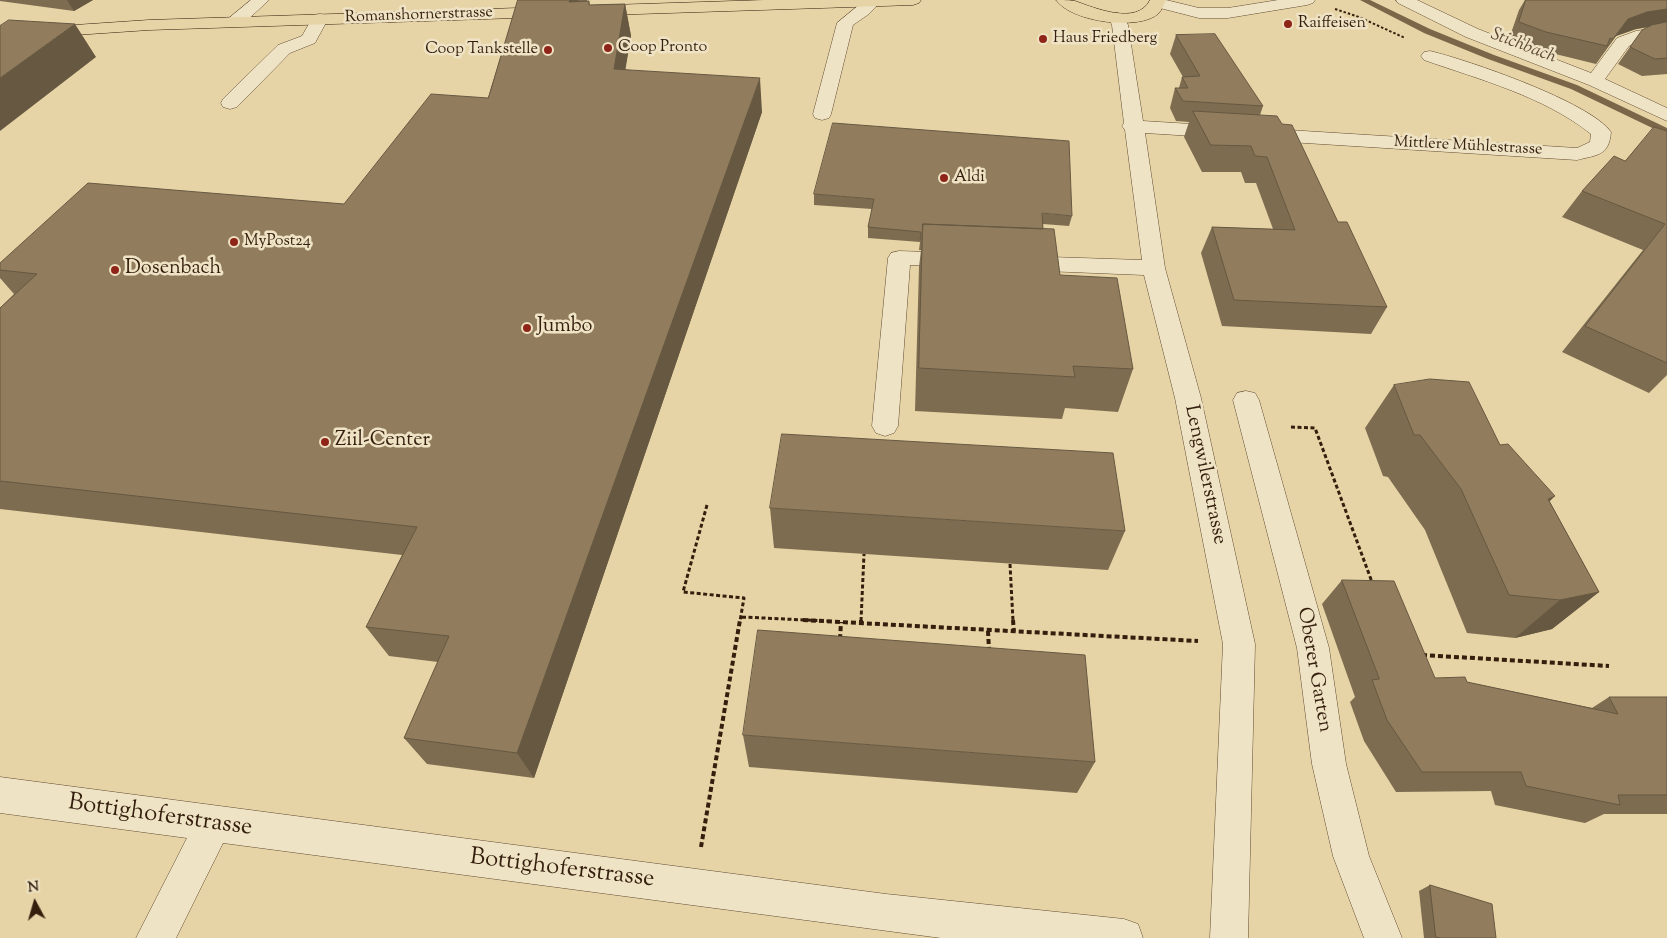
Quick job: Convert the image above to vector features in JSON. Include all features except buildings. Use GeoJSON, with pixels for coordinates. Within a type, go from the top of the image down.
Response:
{"type":"FeatureCollection","features":[{"type":"Feature","properties":{"kind":"main road","name":"Romanshornerstrasse"},"geometry":{"type":"LineString","coordinates":[[0,38],[69,30],[236,22],[680,4],[913,0]]}},
{"type":"Feature","properties":{"kind":"main road"},"geometry":{"type":"LineString","coordinates":[[1064,0],[1081,12],[1117,18],[1129,18],[1149,12],[1158,2]]}},
{"type":"Feature","properties":{"kind":"main road"},"geometry":{"type":"LineString","coordinates":[[0,27],[69,30]]}},
{"type":"Feature","properties":{"kind":"main road","name":"Romanshornerstrasse"},"geometry":{"type":"LineString","coordinates":[[0,33],[45,32]]}},
{"type":"Feature","properties":{"kind":"street"},"geometry":{"type":"LineString","coordinates":[[236,22],[261,0]]}},
{"type":"Feature","properties":{"kind":"street"},"geometry":{"type":"LineString","coordinates":[[1158,2],[1199,12],[1228,12],[1307,0]]}},
{"type":"Feature","properties":{"kind":"street"},"geometry":{"type":"LineString","coordinates":[[1404,0],[1472,33],[1595,81],[1667,115]]}},
{"type":"Feature","properties":{"kind":"street"},"geometry":{"type":"LineString","coordinates":[[822,114],[845,23],[863,11],[872,2]]}},
{"type":"Feature","properties":{"kind":"street"},"geometry":{"type":"LineString","coordinates":[[825,3],[845,23]]}},
{"type":"Feature","properties":{"kind":"street","name":"Lengwilerstrasse"},"geometry":{"type":"LineString","coordinates":[[1117,18],[1120,25],[1132,126],[1154,268],[1188,398],[1240,644],[1229,938]]}},
{"type":"Feature","properties":{"kind":"street"},"geometry":{"type":"LineString","coordinates":[[230,103],[284,49],[309,39],[320,19]]}},
{"type":"Feature","properties":{"kind":"street"},"geometry":{"type":"LineString","coordinates":[[1595,81],[1623,42],[1636,36],[1667,31]]}},
{"type":"Feature","properties":{"kind":"street","name":"Mittlere Mühlestrasse"},"geometry":{"type":"LineString","coordinates":[[1132,126],[1577,154],[1590,151],[1600,144],[1601,132],[1578,116],[1517,87],[1430,56]]}},
{"type":"Feature","properties":{"kind":"street"},"geometry":{"type":"LineString","coordinates":[[885,426],[899,258],[1154,268]]}},
{"type":"Feature","properties":{"kind":"street","name":"Oberer Garten"},"geometry":{"type":"LineString","coordinates":[[1250,413],[1276,503],[1312,648],[1329,764],[1351,856],[1383,938]]}},
{"type":"Feature","properties":{"kind":"street","name":"Bottighoferstrasse"},"geometry":{"type":"LineString","coordinates":[[0,795],[886,913],[1124,938]]}},
{"type":"Feature","properties":{"kind":"street"},"geometry":{"type":"LineString","coordinates":[[155,938],[213,824]]}},
{"type":"Feature","properties":{"kind":"path"},"geometry":{"type":"LineString","coordinates":[[1307,0],[1359,17],[1403,36],[1430,56]]}},
{"type":"Feature","properties":{"kind":"path"},"geometry":{"type":"LineString","coordinates":[[1250,413],[1315,428],[1374,588]]}},
{"type":"Feature","properties":{"kind":"path"},"geometry":{"type":"LineString","coordinates":[[694,888],[744,598],[683,592],[707,505]]}},
{"type":"Feature","properties":{"kind":"path"},"geometry":{"type":"LineString","coordinates":[[861,623],[864,554]]}},
{"type":"Feature","properties":{"kind":"path"},"geometry":{"type":"LineString","coordinates":[[1010,564],[1014,632]]}},
{"type":"Feature","properties":{"kind":"path"},"geometry":{"type":"LineString","coordinates":[[742,616],[1240,644]]}},
{"type":"Feature","properties":{"kind":"path"},"geometry":{"type":"LineString","coordinates":[[839,647],[841,622]]}},
{"type":"Feature","properties":{"kind":"path"},"geometry":{"type":"LineString","coordinates":[[988,631],[989,657]]}},
{"type":"Feature","properties":{"kind":"path"},"geometry":{"type":"LineString","coordinates":[[1417,654],[1609,666]]}},
{"type":"Feature","properties":{"kind":"waterway","name":"Stichbach"},"geometry":{"type":"LineString","coordinates":[[1364,0],[1427,31],[1491,57],[1574,87],[1667,132]]}},
{"type":"Feature","properties":{"kind":"place","name":"Raiffeisen"},"geometry":{"type":"Point","coordinates":[1288,24]}},
{"type":"Feature","properties":{"kind":"place","name":"Haus Friedberg"},"geometry":{"type":"Point","coordinates":[1043,39]}},
{"type":"Feature","properties":{"kind":"place","name":"Coop Pronto"},"geometry":{"type":"Point","coordinates":[608,48]}},
{"type":"Feature","properties":{"kind":"place","name":"Coop Tankstelle"},"geometry":{"type":"Point","coordinates":[548,50]}},
{"type":"Feature","properties":{"kind":"place","name":"Aldi"},"geometry":{"type":"Point","coordinates":[944,178]}},
{"type":"Feature","properties":{"kind":"place","name":"MyPost24"},"geometry":{"type":"Point","coordinates":[234,242]}},
{"type":"Feature","properties":{"kind":"place","name":"Dosenbach"},"geometry":{"type":"Point","coordinates":[115,270]}},
{"type":"Feature","properties":{"kind":"place","name":"Jumbo"},"geometry":{"type":"Point","coordinates":[527,328]}},
{"type":"Feature","properties":{"kind":"place","name":"Ziil-Center"},"geometry":{"type":"Point","coordinates":[325,442]}}]}
